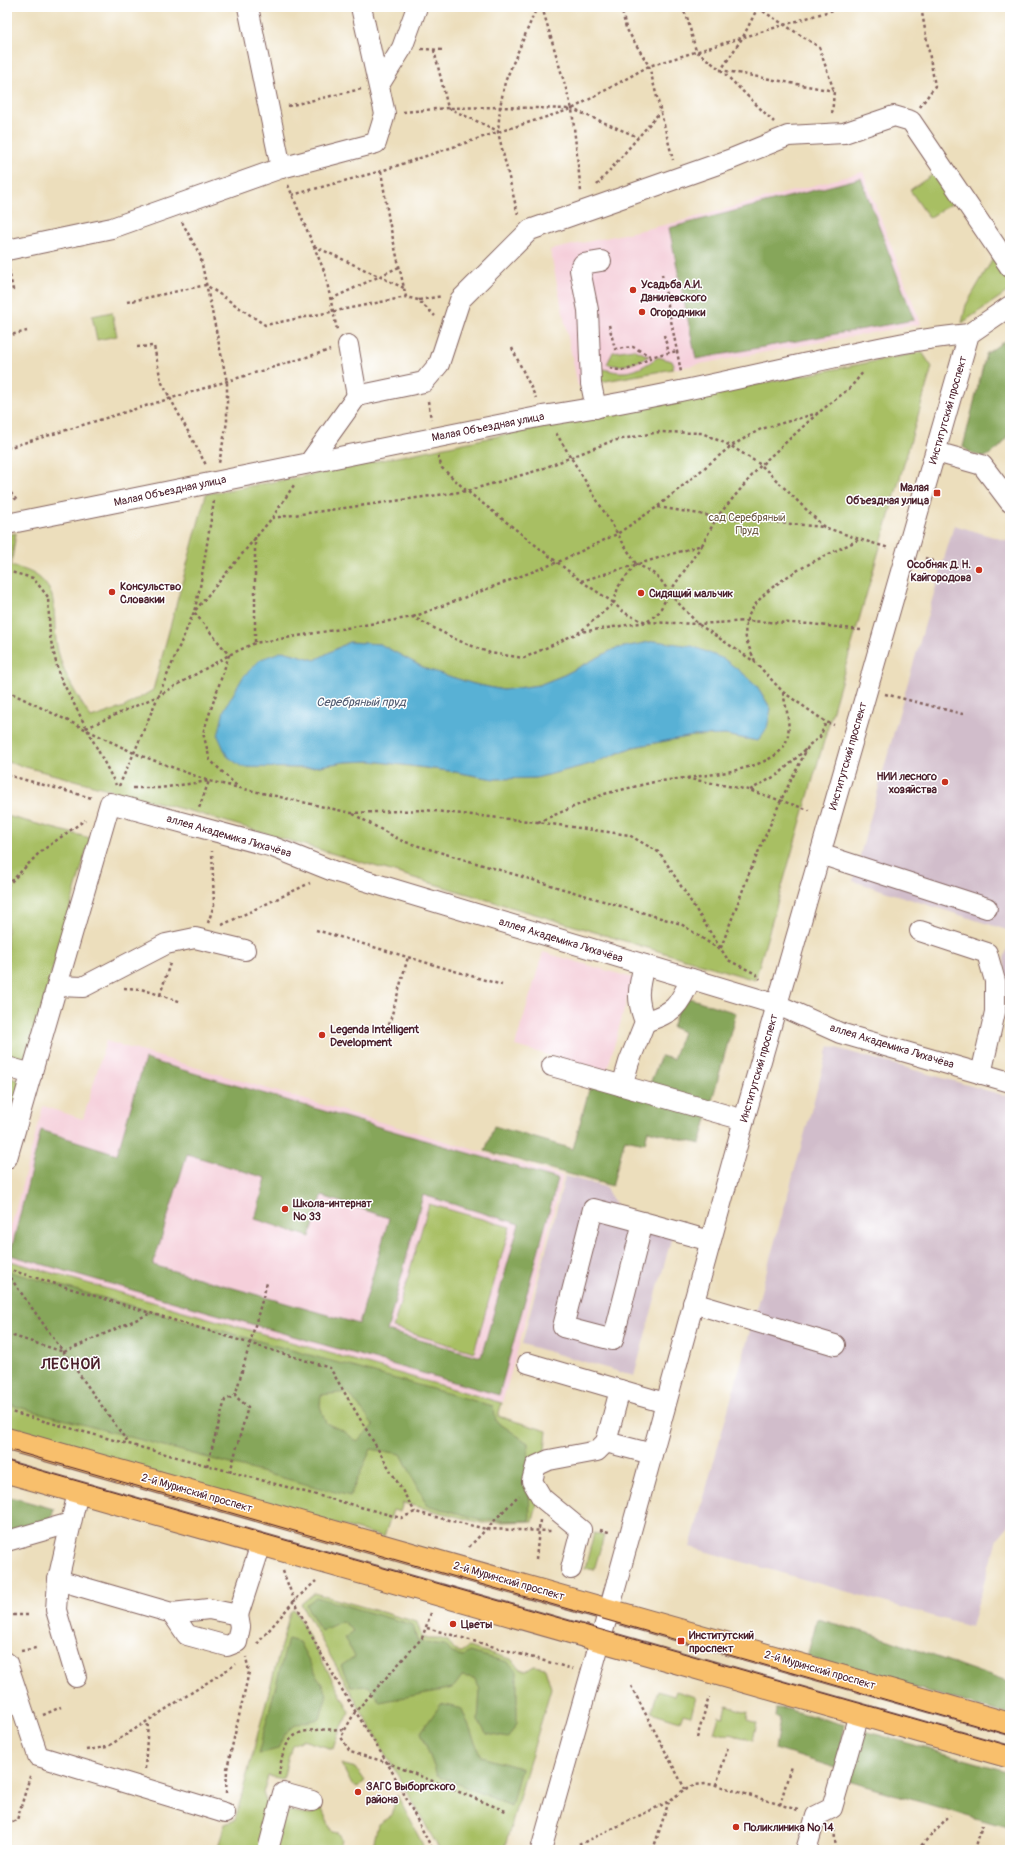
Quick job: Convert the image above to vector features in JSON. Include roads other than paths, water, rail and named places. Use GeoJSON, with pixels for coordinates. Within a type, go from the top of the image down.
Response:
{"type":"FeatureCollection","features":[{"type":"Feature","properties":{"kind":"main road","name":"2-й Муринский проспект"},"geometry":{"type":"LineString","coordinates":[[7,1438],[1010,1724]]}},
{"type":"Feature","properties":{"kind":"main road"},"geometry":{"type":"LineString","coordinates":[[7,1472],[1010,1757]]}},
{"type":"Feature","properties":{"kind":"street"},"geometry":{"type":"LineString","coordinates":[[248,7],[281,168]]}},
{"type":"Feature","properties":{"kind":"street"},"geometry":{"type":"LineString","coordinates":[[7,250],[112,228],[281,168],[376,143],[385,114],[361,7]]}},
{"type":"Feature","properties":{"kind":"street"},"geometry":{"type":"LineString","coordinates":[[379,85],[402,48],[417,7]]}},
{"type":"Feature","properties":{"kind":"street"},"geometry":{"type":"LineString","coordinates":[[309,464],[357,396],[424,382],[439,364],[460,300],[530,230],[729,160],[788,136],[844,132],[894,116],[911,121],[1010,267]]}},
{"type":"Feature","properties":{"kind":"street"},"geometry":{"type":"LineString","coordinates":[[596,408],[591,384],[588,310],[580,270],[583,264],[601,261]]}},
{"type":"Feature","properties":{"kind":"street"},"geometry":{"type":"LineString","coordinates":[[969,334],[1010,306]]}},
{"type":"Feature","properties":{"kind":"street","name":"Малая Объездная улица"},"geometry":{"type":"LineString","coordinates":[[7,524],[543,416],[596,408],[883,347],[925,339],[969,334]]}},
{"type":"Feature","properties":{"kind":"street","name":"Институтский проспект"},"geometry":{"type":"LineString","coordinates":[[541,1850],[609,1610],[744,1120],[969,334]]}},
{"type":"Feature","properties":{"kind":"street"},"geometry":{"type":"LineString","coordinates":[[344,346],[357,396]]}},
{"type":"Feature","properties":{"kind":"street"},"geometry":{"type":"LineString","coordinates":[[936,452],[982,465],[1010,502]]}},
{"type":"Feature","properties":{"kind":"street","name":"аллея Академика Лихачёва"},"geometry":{"type":"LineString","coordinates":[[57,986],[114,795],[202,828],[273,847],[333,871],[778,1005],[840,1033],[1010,1082]]}},
{"type":"Feature","properties":{"kind":"street"},"geometry":{"type":"LineString","coordinates":[[820,854],[987,908]]}},
{"type":"Feature","properties":{"kind":"street"},"geometry":{"type":"LineString","coordinates":[[920,931],[987,953],[994,981],[995,1012],[981,1074]]}},
{"type":"Feature","properties":{"kind":"street"},"geometry":{"type":"LineString","coordinates":[[7,1158],[57,986],[83,987],[166,944],[186,940],[245,950]]}},
{"type":"Feature","properties":{"kind":"street"},"geometry":{"type":"LineString","coordinates":[[622,1086],[629,1062],[645,1022],[639,1006],[638,990],[644,965]]}},
{"type":"Feature","properties":{"kind":"street"},"geometry":{"type":"LineString","coordinates":[[645,1022],[668,1014],[680,1003],[691,979]]}},
{"type":"Feature","properties":{"kind":"street"},"geometry":{"type":"LineString","coordinates":[[552,1066],[744,1120]]}},
{"type":"Feature","properties":{"kind":"street"},"geometry":{"type":"LineString","coordinates":[[7,1067],[32,1074]]}},
{"type":"Feature","properties":{"kind":"street"},"geometry":{"type":"LineString","coordinates":[[643,1222],[613,1340],[563,1327],[593,1209],[643,1222],[710,1241]]}},
{"type":"Feature","properties":{"kind":"street"},"geometry":{"type":"LineString","coordinates":[[693,1303],[835,1345]]}},
{"type":"Feature","properties":{"kind":"street"},"geometry":{"type":"LineString","coordinates":[[528,1363],[665,1403]]}},
{"type":"Feature","properties":{"kind":"street"},"geometry":{"type":"LineString","coordinates":[[571,1569],[581,1530],[537,1490],[536,1466],[549,1460],[597,1451],[606,1442],[620,1390]]}},
{"type":"Feature","properties":{"kind":"street"},"geometry":{"type":"LineString","coordinates":[[606,1442],[652,1454]]}},
{"type":"Feature","properties":{"kind":"street"},"geometry":{"type":"LineString","coordinates":[[76,1677],[56,1610],[58,1580],[78,1492]]}},
{"type":"Feature","properties":{"kind":"street"},"geometry":{"type":"LineString","coordinates":[[7,1542],[70,1523]]}},
{"type":"Feature","properties":{"kind":"street"},"geometry":{"type":"LineString","coordinates":[[172,1613],[187,1635],[245,1650],[238,1615],[261,1544]]}},
{"type":"Feature","properties":{"kind":"street"},"geometry":{"type":"LineString","coordinates":[[58,1580],[172,1613],[209,1609],[238,1615]]}},
{"type":"Feature","properties":{"kind":"street"},"geometry":{"type":"LineString","coordinates":[[7,1663],[38,1756],[225,1813]]}},
{"type":"Feature","properties":{"kind":"street"},"geometry":{"type":"LineString","coordinates":[[806,1850],[816,1816],[832,1808],[859,1714]]}},
{"type":"Feature","properties":{"kind":"street"},"geometry":{"type":"LineString","coordinates":[[268,1850],[282,1793],[312,1801]]}},
{"type":"Feature","properties":{"kind":"water","name":"Серебряный пруд"},"geometry":{"type":"Polygon","coordinates":[[[655,641],[692,646],[724,659],[757,686],[771,709],[767,728],[758,741],[725,735],[693,736],[633,747],[594,763],[536,778],[494,779],[449,771],[372,761],[345,762],[306,768],[242,767],[227,756],[218,736],[224,710],[243,677],[261,659],[283,651],[315,660],[349,642],[380,644],[426,669],[474,684],[503,690],[539,685],[564,675],[614,649],[655,641]]]}},
{"type":"Feature","properties":{"kind":"tram line"},"geometry":{"type":"LineString","coordinates":[[7,1449],[1010,1735]]}},
{"type":"Feature","properties":{"kind":"tram line"},"geometry":{"type":"LineString","coordinates":[[7,1461],[1010,1746]]}},
{"type":"Feature","properties":{"kind":"place","name":"Усадьба А.И. Данилевского"},"geometry":{"type":"Point","coordinates":[633,290]}},
{"type":"Feature","properties":{"kind":"place","name":"Огородники"},"geometry":{"type":"Point","coordinates":[642,312]}},
{"type":"Feature","properties":{"kind":"place","name":"Малая Объездная улица"},"geometry":{"type":"Point","coordinates":[937,493]}},
{"type":"Feature","properties":{"kind":"place","name":"Особняк Д. Н. Кайгородова"},"geometry":{"type":"Point","coordinates":[979,570]}},
{"type":"Feature","properties":{"kind":"place","name":"Консульство Словакии"},"geometry":{"type":"Point","coordinates":[112,592]}},
{"type":"Feature","properties":{"kind":"place","name":"Сидящий мальчик"},"geometry":{"type":"Point","coordinates":[641,593]}},
{"type":"Feature","properties":{"kind":"place","name":"НИИ лесного хозяйства"},"geometry":{"type":"Point","coordinates":[945,782]}},
{"type":"Feature","properties":{"kind":"place","name":"Legenda Intelligent Development"},"geometry":{"type":"Point","coordinates":[322,1035]}},
{"type":"Feature","properties":{"kind":"place","name":"Школа-интернат № 33"},"geometry":{"type":"Point","coordinates":[285,1209]}},
{"type":"Feature","properties":{"kind":"place","name":"Цветы"},"geometry":{"type":"Point","coordinates":[453,1624]}},
{"type":"Feature","properties":{"kind":"place","name":"Институтский проспект"},"geometry":{"type":"Point","coordinates":[681,1641]}},
{"type":"Feature","properties":{"kind":"place","name":"ЗАГС Выборгского района"},"geometry":{"type":"Point","coordinates":[358,1792]}},
{"type":"Feature","properties":{"kind":"place","name":"Поликлиника № 14"},"geometry":{"type":"Point","coordinates":[736,1827]}},
{"type":"Feature","properties":{"kind":"district","name":"ЛЕСНОЙ"},"geometry":{"type":"Point","coordinates":[71,1364]}},
{"type":"Feature","properties":{"kind":"park label","name":"сад Серебряный Пруд"},"geometry":{"type":"Point","coordinates":[747,523]}}]}
